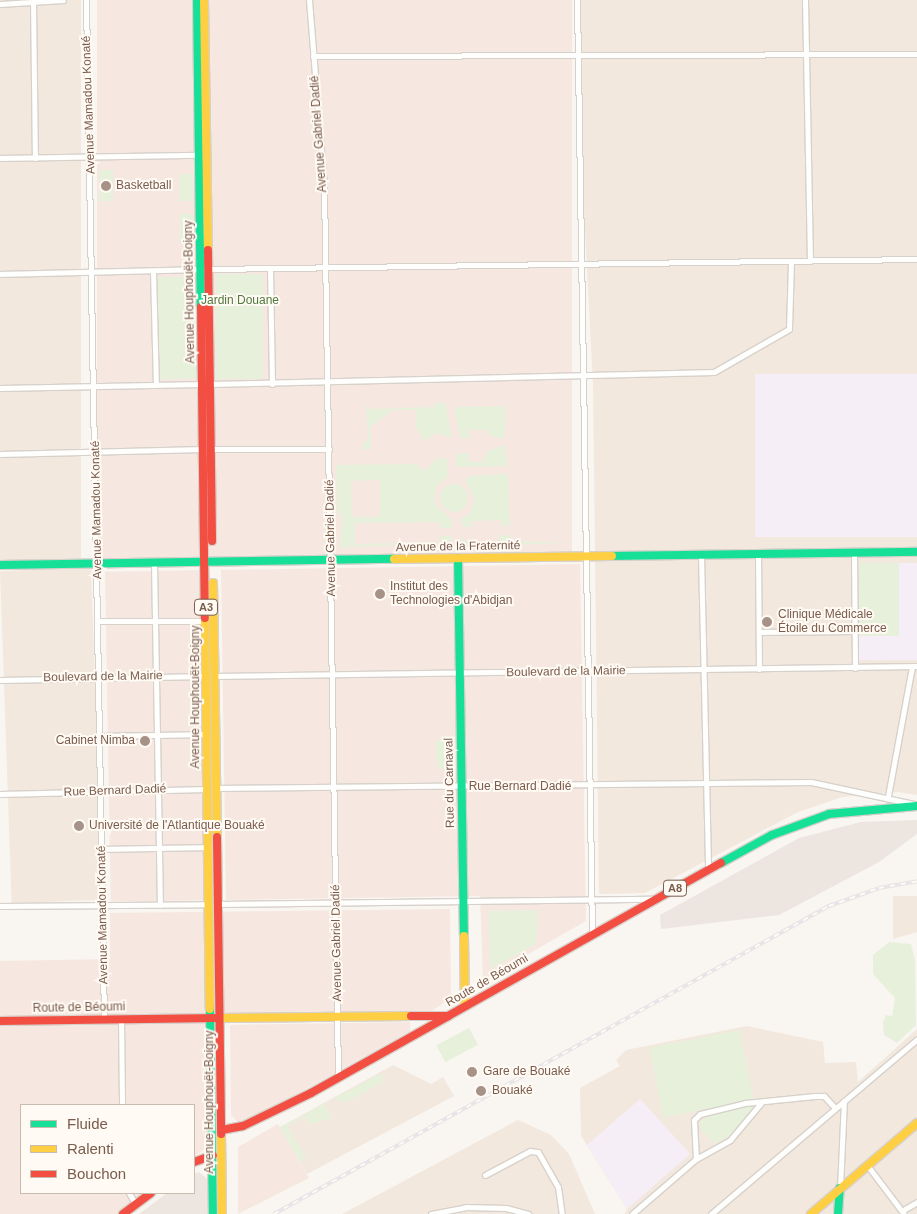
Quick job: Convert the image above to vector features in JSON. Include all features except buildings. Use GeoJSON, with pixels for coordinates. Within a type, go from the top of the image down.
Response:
{"type":"FeatureCollection","features":[{"type":"Feature","properties":{"kind":"main road","name":"Avenue Houphouët-Boigny"},"geometry":{"type":"LineString","coordinates":[[197,0],[200,155],[206,269]]}},
{"type":"Feature","properties":{"kind":"main road","name":"Avenue Houphouët-Boigny"},"geometry":{"type":"LineString","coordinates":[[204,0],[206,384],[211,676],[207,789],[208,847],[214,904]]}},
{"type":"Feature","properties":{"kind":"main road","name":"Avenue de la Fraternité"},"geometry":{"type":"LineString","coordinates":[[0,565],[917,552]]}},
{"type":"Feature","properties":{"kind":"main road","name":"Rue du Carnaval"},"geometry":{"type":"LineString","coordinates":[[458,558],[466,1006]]}},
{"type":"Feature","properties":{"kind":"main road","name":"Avenue Houphouët-Boigny"},"geometry":{"type":"LineString","coordinates":[[209,562],[206,620],[217,788],[214,904],[222,1130],[222,1214]]}},
{"type":"Feature","properties":{"kind":"main road","name":"Route de Béoumi"},"geometry":{"type":"LineString","coordinates":[[0,1021],[448,1016],[655,899],[800,823],[869,807],[917,806]]}},
{"type":"Feature","properties":{"kind":"main road"},"geometry":{"type":"LineString","coordinates":[[222,1130],[243,1126],[338,1078],[448,1016]]}},
{"type":"Feature","properties":{"kind":"main road","name":"Avenue Houphouët-Boigny"},"geometry":{"type":"LineString","coordinates":[[213,1214],[217,1018]]}},
{"type":"Feature","properties":{"kind":"main road"},"geometry":{"type":"LineString","coordinates":[[811,1214],[917,1123]]}},
{"type":"Feature","properties":{"kind":"main road"},"geometry":{"type":"LineString","coordinates":[[195,1162],[213,1155]]}},
{"type":"Feature","properties":{"kind":"main road"},"geometry":{"type":"LineString","coordinates":[[838,1214],[840,1188]]}},
{"type":"Feature","properties":{"kind":"main road"},"geometry":{"type":"LineString","coordinates":[[123,1214],[150,1194]]}},
{"type":"Feature","properties":{"kind":"street"},"geometry":{"type":"LineString","coordinates":[[0,4],[63,0]]}},
{"type":"Feature","properties":{"kind":"street","name":"Avenue Mamadou Konaté"},"geometry":{"type":"LineString","coordinates":[[86,0],[91,157],[104,1019]]}},
{"type":"Feature","properties":{"kind":"street","name":"Avenue Gabriel Dadié"},"geometry":{"type":"LineString","coordinates":[[309,0],[326,268],[337,903],[338,1078]]}},
{"type":"Feature","properties":{"kind":"street"},"geometry":{"type":"LineString","coordinates":[[577,0],[592,934]]}},
{"type":"Feature","properties":{"kind":"street"},"geometry":{"type":"LineString","coordinates":[[805,0],[810,261]]}},
{"type":"Feature","properties":{"kind":"street"},"geometry":{"type":"LineString","coordinates":[[33,2],[35,158]]}},
{"type":"Feature","properties":{"kind":"street"},"geometry":{"type":"LineString","coordinates":[[313,56],[806,52],[917,54]]}},
{"type":"Feature","properties":{"kind":"street"},"geometry":{"type":"LineString","coordinates":[[0,158],[200,155]]}},
{"type":"Feature","properties":{"kind":"street"},"geometry":{"type":"LineString","coordinates":[[0,274],[153,272],[206,269],[917,259]]}},
{"type":"Feature","properties":{"kind":"street"},"geometry":{"type":"LineString","coordinates":[[0,388],[584,377],[717,371],[789,329],[791,261]]}},
{"type":"Feature","properties":{"kind":"street"},"geometry":{"type":"LineString","coordinates":[[270,269],[272,384]]}},
{"type":"Feature","properties":{"kind":"street"},"geometry":{"type":"LineString","coordinates":[[153,272],[156,384]]}},
{"type":"Feature","properties":{"kind":"street"},"geometry":{"type":"LineString","coordinates":[[0,454],[207,449],[329,449]]}},
{"type":"Feature","properties":{"kind":"street"},"geometry":{"type":"LineString","coordinates":[[854,553],[855,668]]}},
{"type":"Feature","properties":{"kind":"street"},"geometry":{"type":"LineString","coordinates":[[758,554],[759,669]]}},
{"type":"Feature","properties":{"kind":"street"},"geometry":{"type":"LineString","coordinates":[[701,556],[708,870]]}},
{"type":"Feature","properties":{"kind":"street"},"geometry":{"type":"LineString","coordinates":[[154,563],[160,905]]}},
{"type":"Feature","properties":{"kind":"street"},"geometry":{"type":"LineString","coordinates":[[99,621],[206,620]]}},
{"type":"Feature","properties":{"kind":"street"},"geometry":{"type":"LineString","coordinates":[[759,632],[855,631]]}},
{"type":"Feature","properties":{"kind":"street"},"geometry":{"type":"LineString","coordinates":[[888,796],[915,666]]}},
{"type":"Feature","properties":{"kind":"street","name":"Boulevard de la Mairie"},"geometry":{"type":"LineString","coordinates":[[0,680],[157,676],[588,672],[915,666]]}},
{"type":"Feature","properties":{"kind":"street"},"geometry":{"type":"LineString","coordinates":[[101,736],[208,734]]}},
{"type":"Feature","properties":{"kind":"street","name":"Rue Bernard Dadié"},"geometry":{"type":"LineString","coordinates":[[0,794],[217,788],[590,786],[811,782],[888,796],[917,806]]}},
{"type":"Feature","properties":{"kind":"street"},"geometry":{"type":"LineString","coordinates":[[102,849],[208,847]]}},
{"type":"Feature","properties":{"kind":"street"},"geometry":{"type":"LineString","coordinates":[[0,906],[464,903],[655,899]]}},
{"type":"Feature","properties":{"kind":"street"},"geometry":{"type":"LineString","coordinates":[[121,1019],[122,1104]]}},
{"type":"Feature","properties":{"kind":"street"},"geometry":{"type":"LineString","coordinates":[[711,1214],[917,1039]]}},
{"type":"Feature","properties":{"kind":"street"},"geometry":{"type":"LineString","coordinates":[[696,1159],[696,1117],[761,1103],[824,1096],[835,1108]]}},
{"type":"Feature","properties":{"kind":"street"},"geometry":{"type":"LineString","coordinates":[[840,1188],[844,1101]]}},
{"type":"Feature","properties":{"kind":"street"},"geometry":{"type":"LineString","coordinates":[[632,1214],[696,1159],[730,1140],[761,1103]]}},
{"type":"Feature","properties":{"kind":"street"},"geometry":{"type":"LineString","coordinates":[[485,1175],[530,1151],[538,1152],[558,1188],[562,1214]]}},
{"type":"Feature","properties":{"kind":"street"},"geometry":{"type":"LineString","coordinates":[[867,1165],[904,1212],[917,1202]]}},
{"type":"Feature","properties":{"kind":"street"},"geometry":{"type":"LineString","coordinates":[[130,1194],[136,1205]]}},
{"type":"Feature","properties":{"kind":"street"},"geometry":{"type":"LineString","coordinates":[[430,1214],[466,1207],[506,1208],[528,1214]]}},
{"type":"Feature","properties":{"kind":"street"},"geometry":{"type":"LineString","coordinates":[[466,1207],[466,1214]]}},
{"type":"Feature","properties":{"kind":"shaded area"},"geometry":{"type":"Polygon","coordinates":[[[0,0],[81,0],[81,561],[0,561],[0,0]]]}},
{"type":"Feature","properties":{"kind":"shaded area"},"geometry":{"type":"Polygon","coordinates":[[[97,0],[572,0],[572,559],[97,559],[97,0]]]}},
{"type":"Feature","properties":{"kind":"shaded area"},"geometry":{"type":"Polygon","coordinates":[[[580,0],[917,0],[917,795],[898,792],[842,797],[796,813],[645,893],[599,894],[593,384],[580,135],[580,0]]]}},
{"type":"Feature","properties":{"kind":"shaded area"},"geometry":{"type":"Polygon","coordinates":[[[755,374],[917,374],[917,537],[755,537],[755,374]]]}},
{"type":"Feature","properties":{"kind":"shaded area"},"geometry":{"type":"Polygon","coordinates":[[[859,563],[917,563],[917,660],[859,660],[859,563]]]}},
{"type":"Feature","properties":{"kind":"shaded area"},"geometry":{"type":"Polygon","coordinates":[[[580,564],[586,921],[483,980],[480,896],[226,900],[221,570],[580,564]]]}},
{"type":"Feature","properties":{"kind":"shaded area"},"geometry":{"type":"Polygon","coordinates":[[[91,568],[103,900],[12,903],[0,571],[91,568]]]}},
{"type":"Feature","properties":{"kind":"shaded area"},"geometry":{"type":"Polygon","coordinates":[[[210,570],[216,900],[111,902],[105,572],[210,570]]]}},
{"type":"Feature","properties":{"kind":"shaded area"},"geometry":{"type":"Polygon","coordinates":[[[917,820],[917,834],[879,862],[779,915],[661,929],[660,915],[799,838],[861,822],[917,820]]]}},
{"type":"Feature","properties":{"kind":"shaded area"},"geometry":{"type":"Polygon","coordinates":[[[893,896],[917,896],[917,932],[893,939],[893,896]]]}},
{"type":"Feature","properties":{"kind":"shaded area"},"geometry":{"type":"Polygon","coordinates":[[[450,909],[451,998],[432,1011],[211,1014],[213,1142],[195,1156],[195,1104],[20,1104],[20,1194],[145,1194],[118,1214],[0,1214],[0,961],[110,959],[110,913],[450,909]]]}},
{"type":"Feature","properties":{"kind":"shaded area"},"geometry":{"type":"Polygon","coordinates":[[[410,1022],[410,1031],[241,1125],[231,1115],[230,1025],[410,1022]]]}},
{"type":"Feature","properties":{"kind":"shaded area"},"geometry":{"type":"Polygon","coordinates":[[[747,1026],[823,1042],[825,1063],[856,1062],[858,1082],[917,1029],[917,1214],[625,1214],[627,1209],[581,1136],[580,1088],[620,1066],[616,1060],[626,1050],[747,1026]]]}},
{"type":"Feature","properties":{"kind":"shaded area"},"geometry":{"type":"Polygon","coordinates":[[[393,1065],[431,1084],[443,1077],[454,1096],[307,1174],[280,1127],[393,1065]]]}},
{"type":"Feature","properties":{"kind":"shaded area"},"geometry":{"type":"Polygon","coordinates":[[[640,1099],[690,1154],[627,1209],[587,1145],[640,1099]]]}},
{"type":"Feature","properties":{"kind":"shaded area"},"geometry":{"type":"Polygon","coordinates":[[[518,1120],[551,1135],[569,1154],[595,1214],[342,1214],[518,1120]]]}},
{"type":"Feature","properties":{"kind":"shaded area"},"geometry":{"type":"Polygon","coordinates":[[[278,1124],[309,1178],[238,1214],[238,1147],[278,1124]]]}},
{"type":"Feature","properties":{"kind":"shaded area"},"geometry":{"type":"Polygon","coordinates":[[[199,1172],[211,1182],[213,1214],[139,1214],[166,1194],[195,1194],[195,1174],[199,1172]]]}},
{"type":"Feature","properties":{"kind":"green space","name":"Basketball"},"geometry":{"type":"Polygon","coordinates":[[[99,170],[113,170],[113,201],[99,201],[99,170]]]}},
{"type":"Feature","properties":{"kind":"green space"},"geometry":{"type":"Polygon","coordinates":[[[179,174],[192,174],[192,201],[179,201],[179,174]]]}},
{"type":"Feature","properties":{"kind":"green space"},"geometry":{"type":"Polygon","coordinates":[[[180,214],[193,214],[193,243],[180,243],[180,214]]]}},
{"type":"Feature","properties":{"kind":"green space","name":"Jardin Douane"},"geometry":{"type":"Polygon","coordinates":[[[216,274],[263,274],[263,379],[216,379],[216,274]]]}},
{"type":"Feature","properties":{"kind":"green space","name":"Jardin Douane"},"geometry":{"type":"Polygon","coordinates":[[[202,276],[206,378],[161,380],[157,278],[202,276]]]}},
{"type":"Feature","properties":{"kind":"green space"},"geometry":{"type":"Polygon","coordinates":[[[434,403],[445,403],[452,438],[436,433],[425,441],[416,428],[416,410],[393,410],[370,427],[371,449],[363,450],[363,441],[368,441],[366,404],[369,409],[434,407],[434,403]]]}},
{"type":"Feature","properties":{"kind":"green space"},"geometry":{"type":"Polygon","coordinates":[[[506,406],[504,439],[490,436],[487,430],[469,430],[469,438],[461,438],[454,407],[506,406]]]}},
{"type":"Feature","properties":{"kind":"green space"},"geometry":{"type":"Polygon","coordinates":[[[504,445],[508,466],[456,467],[456,454],[469,453],[468,462],[483,462],[488,451],[504,445]]]}},
{"type":"Feature","properties":{"kind":"green space"},"geometry":{"type":"Polygon","coordinates":[[[447,458],[448,477],[436,487],[434,503],[452,520],[452,528],[440,528],[439,522],[355,523],[355,544],[440,542],[440,536],[451,536],[451,542],[339,548],[343,515],[338,515],[336,465],[416,464],[424,471],[436,459],[447,458]],[[380,480],[351,481],[352,517],[380,517],[380,480]]]}},
{"type":"Feature","properties":{"kind":"green space"},"geometry":{"type":"Polygon","coordinates":[[[508,474],[510,526],[501,526],[501,520],[472,521],[471,527],[463,527],[461,519],[470,513],[475,500],[465,481],[469,476],[508,474]]]}},
{"type":"Feature","properties":{"kind":"green space"},"geometry":{"type":"Polygon","coordinates":[[[454,484],[464,488],[468,498],[464,508],[454,512],[444,508],[440,498],[444,488],[454,484]]]}},
{"type":"Feature","properties":{"kind":"green space"},"geometry":{"type":"Polygon","coordinates":[[[500,535],[511,535],[511,541],[572,543],[462,546],[462,536],[466,542],[499,541],[500,535]]]}},
{"type":"Feature","properties":{"kind":"green space"},"geometry":{"type":"Polygon","coordinates":[[[859,563],[899,563],[899,636],[859,636],[859,563]]]}},
{"type":"Feature","properties":{"kind":"green space"},"geometry":{"type":"Polygon","coordinates":[[[447,735],[448,774],[438,767],[435,743],[447,735]]]}},
{"type":"Feature","properties":{"kind":"green space"},"geometry":{"type":"Polygon","coordinates":[[[538,910],[536,944],[490,969],[489,911],[538,910]]]}},
{"type":"Feature","properties":{"kind":"green space"},"geometry":{"type":"Polygon","coordinates":[[[889,942],[911,944],[915,960],[916,1025],[897,1043],[884,1035],[883,1023],[886,1015],[892,1016],[895,998],[873,974],[873,955],[889,942]]]}},
{"type":"Feature","properties":{"kind":"green space"},"geometry":{"type":"Polygon","coordinates":[[[469,1028],[478,1045],[445,1062],[436,1045],[469,1028]]]}},
{"type":"Feature","properties":{"kind":"green space"},"geometry":{"type":"Polygon","coordinates":[[[740,1030],[754,1100],[663,1117],[650,1048],[740,1030]]]}},
{"type":"Feature","properties":{"kind":"green space"},"geometry":{"type":"Polygon","coordinates":[[[382,1073],[383,1082],[345,1102],[333,1099],[382,1073]]]}},
{"type":"Feature","properties":{"kind":"green space"},"geometry":{"type":"Polygon","coordinates":[[[324,1104],[331,1118],[310,1124],[305,1116],[287,1126],[306,1159],[300,1162],[280,1127],[324,1104]]]}},
{"type":"Feature","properties":{"kind":"green space"},"geometry":{"type":"Polygon","coordinates":[[[745,1104],[756,1108],[733,1134],[715,1143],[701,1130],[699,1122],[719,1110],[745,1104]]]}},
{"type":"Feature","properties":{"kind":"railway"},"geometry":{"type":"LineString","coordinates":[[274,1214],[829,906],[879,888],[917,881]]}},
{"type":"Feature","properties":{"kind":"traffic: fast"},"geometry":{"type":"LineString","coordinates":[[197,0],[201,307]]}},
{"type":"Feature","properties":{"kind":"traffic: fast"},"geometry":{"type":"LineString","coordinates":[[612,556],[917,552]]}},
{"type":"Feature","properties":{"kind":"traffic: fast"},"geometry":{"type":"LineString","coordinates":[[458,558],[464,936]]}},
{"type":"Feature","properties":{"kind":"traffic: fast"},"geometry":{"type":"LineString","coordinates":[[0,565],[394,559]]}},
{"type":"Feature","properties":{"kind":"traffic: fast"},"geometry":{"type":"LineString","coordinates":[[721,863],[772,835],[829,814],[917,806]]}},
{"type":"Feature","properties":{"kind":"traffic: fast"},"geometry":{"type":"LineString","coordinates":[[210,1009],[213,1214]]}},
{"type":"Feature","properties":{"kind":"traffic: fast"},"geometry":{"type":"LineString","coordinates":[[838,1214],[840,1188]]}},
{"type":"Feature","properties":{"kind":"traffic: slow"},"geometry":{"type":"LineString","coordinates":[[204,0],[208,250]]}},
{"type":"Feature","properties":{"kind":"traffic: slow"},"geometry":{"type":"LineString","coordinates":[[394,559],[612,556]]}},
{"type":"Feature","properties":{"kind":"traffic: slow"},"geometry":{"type":"LineString","coordinates":[[213,583],[217,837]]}},
{"type":"Feature","properties":{"kind":"traffic: slow"},"geometry":{"type":"LineString","coordinates":[[205,618],[210,1009]]}},
{"type":"Feature","properties":{"kind":"traffic: slow"},"geometry":{"type":"LineString","coordinates":[[464,936],[465,1006]]}},
{"type":"Feature","properties":{"kind":"traffic: slow"},"geometry":{"type":"LineString","coordinates":[[221,1018],[411,1016]]}},
{"type":"Feature","properties":{"kind":"traffic: slow"},"geometry":{"type":"LineString","coordinates":[[811,1214],[917,1123]]}},
{"type":"Feature","properties":{"kind":"traffic: slow"},"geometry":{"type":"LineString","coordinates":[[221,1134],[222,1214]]}},
{"type":"Feature","properties":{"kind":"traffic: jam"},"geometry":{"type":"LineString","coordinates":[[208,250],[212,541]]}},
{"type":"Feature","properties":{"kind":"traffic: jam"},"geometry":{"type":"LineString","coordinates":[[201,307],[205,618]]}},
{"type":"Feature","properties":{"kind":"traffic: jam"},"geometry":{"type":"LineString","coordinates":[[217,837],[221,1134]]}},
{"type":"Feature","properties":{"kind":"traffic: jam"},"geometry":{"type":"LineString","coordinates":[[411,1016],[448,1016],[721,863]]}},
{"type":"Feature","properties":{"kind":"traffic: jam"},"geometry":{"type":"LineString","coordinates":[[222,1130],[243,1126],[311,1093],[448,1016]]}},
{"type":"Feature","properties":{"kind":"traffic: jam"},"geometry":{"type":"LineString","coordinates":[[0,1021],[215,1018]]}},
{"type":"Feature","properties":{"kind":"traffic: jam"},"geometry":{"type":"LineString","coordinates":[[195,1162],[213,1155]]}},
{"type":"Feature","properties":{"kind":"traffic: jam"},"geometry":{"type":"LineString","coordinates":[[123,1214],[150,1194]]}},
{"type":"Feature","properties":{"kind":"place","name":"Basketball"},"geometry":{"type":"Point","coordinates":[106,186]}},
{"type":"Feature","properties":{"kind":"place","name":"Institut des Technologies d'Abidjan"},"geometry":{"type":"Point","coordinates":[380,594]}},
{"type":"Feature","properties":{"kind":"place","name":"Clinique Médicale Étoile du Commerce"},"geometry":{"type":"Point","coordinates":[767,622]}},
{"type":"Feature","properties":{"kind":"place","name":"Cabinet Nimba"},"geometry":{"type":"Point","coordinates":[145,741]}},
{"type":"Feature","properties":{"kind":"place","name":"Université de l'Atlantique Bouaké"},"geometry":{"type":"Point","coordinates":[79,826]}},
{"type":"Feature","properties":{"kind":"place","name":"Gare de Bouaké"},"geometry":{"type":"Point","coordinates":[472,1072]}},
{"type":"Feature","properties":{"kind":"place","name":"Bouaké"},"geometry":{"type":"Point","coordinates":[481,1091]}}]}
